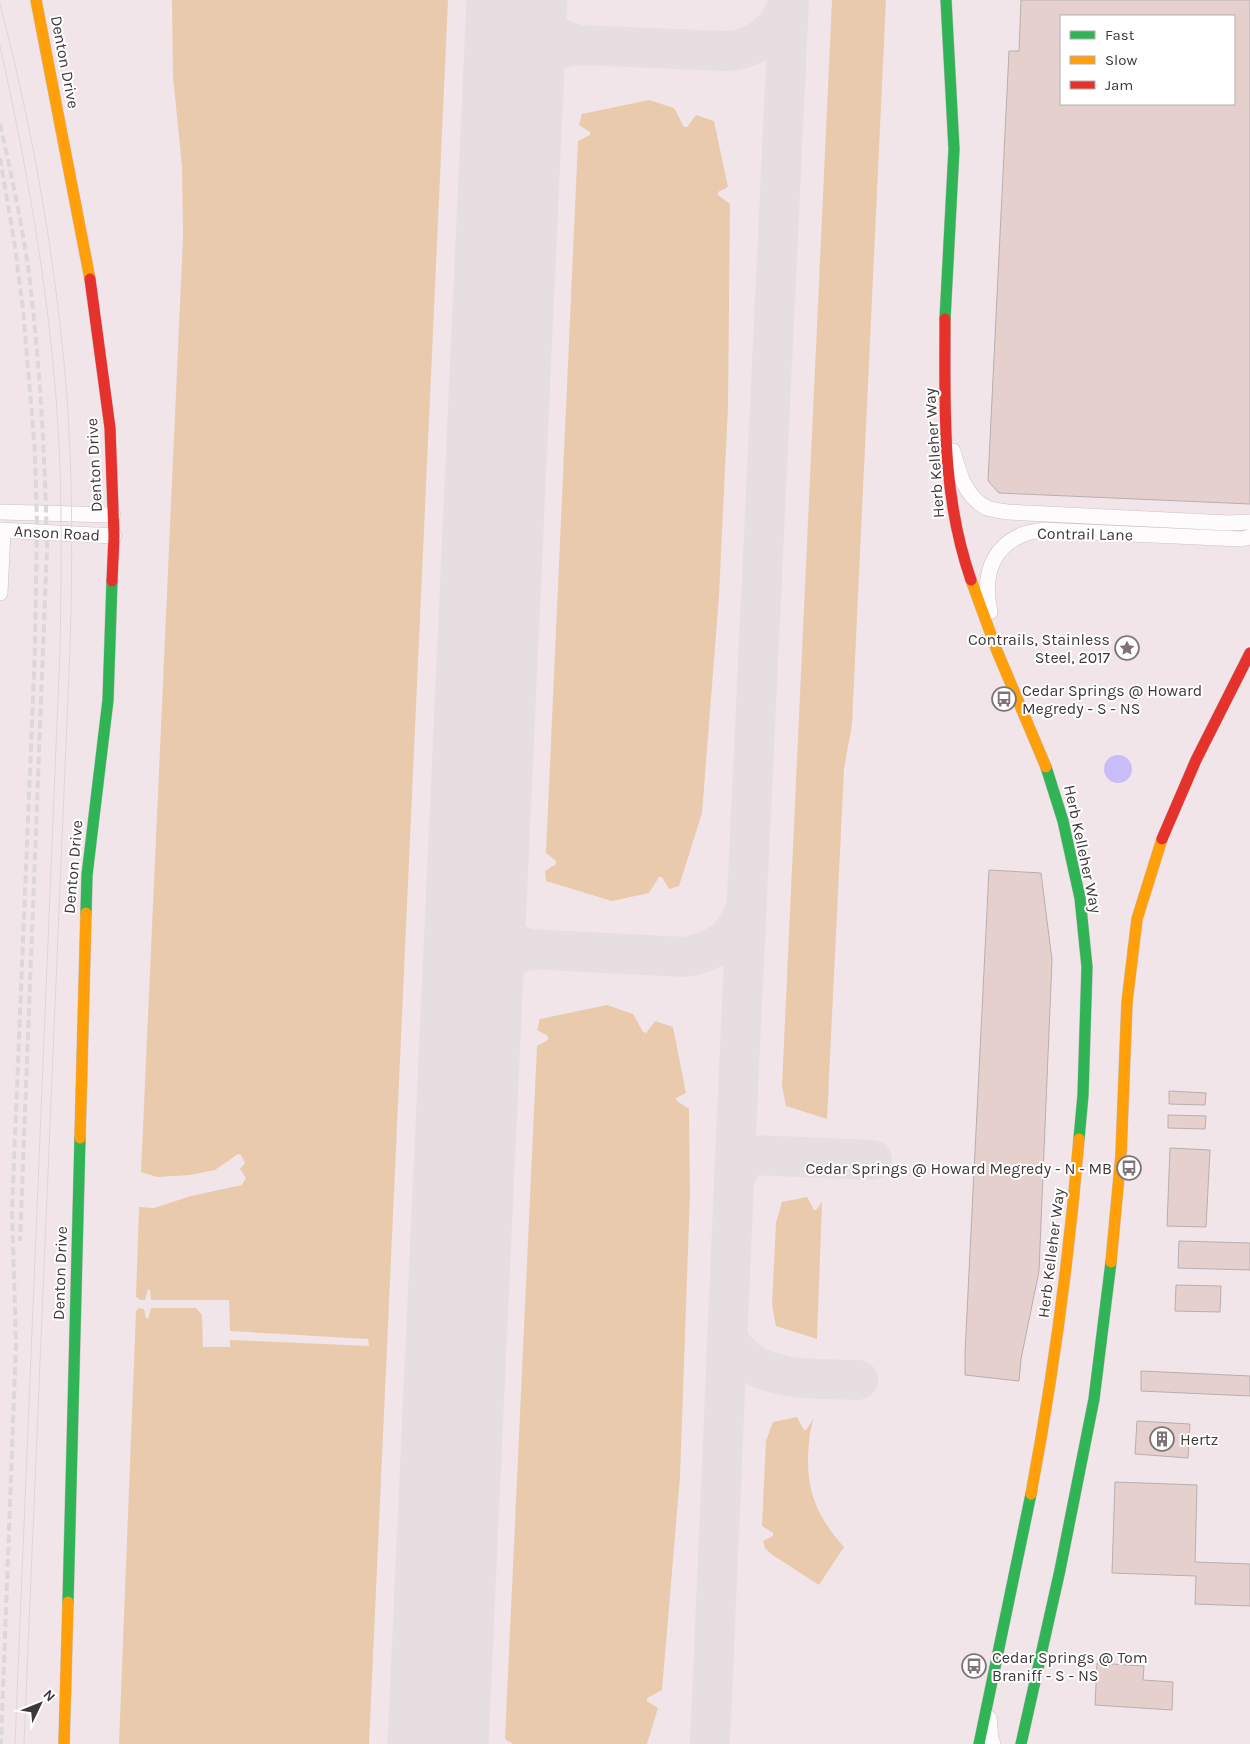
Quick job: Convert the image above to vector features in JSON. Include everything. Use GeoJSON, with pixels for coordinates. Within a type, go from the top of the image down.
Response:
{"type":"FeatureCollection","features":[{"type":"Feature","properties":{"kind":"main road","name":"Denton Drive"},"geometry":{"type":"LineString","coordinates":[[36,0],[94,297],[110,428],[114,536],[108,700],[86,875],[64,1744]]}},
{"type":"Feature","properties":{"kind":"main road","name":"Herb Kelleher Way"},"geometry":{"type":"LineString","coordinates":[[946,0],[954,149],[945,307],[945,426],[950,496],[955,526],[965,562],[998,651],[1050,776],[1063,821],[1080,898],[1086,967],[1083,1095],[1072,1228],[1050,1392],[1024,1533],[979,1744]]}},
{"type":"Feature","properties":{"kind":"main road"},"geometry":{"type":"LineString","coordinates":[[1021,1744],[1060,1570],[1094,1399],[1114,1237],[1121,1155],[1127,1002],[1137,919],[1156,852],[1168,823],[1196,760],[1249,653]]}},
{"type":"Feature","properties":{"kind":"street","name":"Contrail Lane"},"geometry":{"type":"LineString","coordinates":[[945,426],[961,478],[971,496],[988,508],[1007,512],[1229,523],[1250,522]]}},
{"type":"Feature","properties":{"kind":"street","name":"Anson Road"},"geometry":{"type":"LineString","coordinates":[[0,512],[113,515]]}},
{"type":"Feature","properties":{"kind":"street","name":"Contrail Lane"},"geometry":{"type":"LineString","coordinates":[[998,651],[987,597],[988,574],[994,558],[1005,545],[1024,534],[1043,530],[1247,541]]}},
{"type":"Feature","properties":{"kind":"street","name":"Anson Road"},"geometry":{"type":"LineString","coordinates":[[1,531],[114,536]]}},
{"type":"Feature","properties":{"kind":"street"},"geometry":{"type":"LineString","coordinates":[[0,593],[1,531]]}},
{"type":"Feature","properties":{"kind":"street"},"geometry":{"type":"LineString","coordinates":[[987,1704],[993,1744]]}},
{"type":"Feature","properties":{"kind":"shaded area"},"geometry":{"type":"Polygon","coordinates":[[[172,0],[448,0],[369,1744],[119,1744],[136,1311],[139,1308],[144,1309],[148,1319],[151,1308],[196,1308],[202,1315],[203,1347],[230,1347],[230,1340],[369,1346],[368,1339],[230,1331],[229,1300],[151,1300],[150,1290],[148,1289],[145,1300],[140,1300],[136,1297],[139,1207],[154,1208],[191,1196],[242,1185],[246,1178],[240,1169],[245,1163],[241,1155],[238,1154],[215,1170],[190,1175],[157,1177],[141,1172],[183,237],[182,166],[173,77],[172,0]]]}},
{"type":"Feature","properties":{"kind":"shaded area"},"geometry":{"type":"Polygon","coordinates":[[[832,0],[886,0],[852,724],[844,769],[827,1119],[786,1106],[782,1086],[832,0]]]}},
{"type":"Feature","properties":{"kind":"shaded area"},"geometry":{"type":"Polygon","coordinates":[[[649,100],[674,108],[684,127],[687,127],[696,115],[714,121],[728,187],[718,192],[718,195],[730,204],[728,406],[719,596],[702,813],[679,886],[669,889],[662,877],[659,877],[649,893],[612,901],[546,881],[545,871],[556,864],[556,861],[546,853],[578,141],[590,135],[590,132],[579,125],[582,114],[649,100]]]}},
{"type":"Feature","properties":{"kind":"shaded area"},"geometry":{"type":"Polygon","coordinates":[[[1118,755],[1128,759],[1132,769],[1128,779],[1118,783],[1108,779],[1104,769],[1108,759],[1118,755]]]}},
{"type":"Feature","properties":{"kind":"shaded area"},"geometry":{"type":"Polygon","coordinates":[[[607,1005],[633,1014],[643,1032],[646,1033],[655,1021],[673,1027],[686,1093],[676,1098],[677,1101],[689,1109],[690,1193],[680,1477],[662,1690],[647,1698],[647,1701],[658,1708],[647,1744],[513,1744],[505,1739],[537,1046],[548,1040],[548,1036],[537,1030],[540,1019],[607,1005]]]}},
{"type":"Feature","properties":{"kind":"shaded area"},"geometry":{"type":"Polygon","coordinates":[[[807,1197],[814,1210],[822,1202],[817,1339],[776,1326],[772,1305],[776,1223],[782,1202],[807,1197]]]}},
{"type":"Feature","properties":{"kind":"shaded area"},"geometry":{"type":"Polygon","coordinates":[[[797,1417],[804,1430],[806,1430],[814,1418],[810,1432],[808,1456],[812,1494],[821,1516],[844,1547],[819,1585],[771,1554],[765,1548],[763,1541],[773,1536],[773,1533],[762,1526],[766,1441],[773,1422],[797,1417]]]}},
{"type":"Feature","properties":{"kind":"building"},"geometry":{"type":"Polygon","coordinates":[[[1021,0],[1250,0],[1250,504],[999,493],[988,481],[1009,51],[1019,51],[1021,0]]]}},
{"type":"Feature","properties":{"kind":"building"},"geometry":{"type":"Polygon","coordinates":[[[989,870],[1041,873],[1052,960],[1039,1271],[1021,1359],[1019,1381],[965,1375],[989,870]]]}},
{"type":"Feature","properties":{"kind":"building"},"geometry":{"type":"Polygon","coordinates":[[[1169,1091],[1206,1093],[1205,1105],[1169,1104],[1169,1091]]]}},
{"type":"Feature","properties":{"kind":"building"},"geometry":{"type":"Polygon","coordinates":[[[1168,1115],[1206,1116],[1205,1129],[1168,1128],[1168,1115]]]}},
{"type":"Feature","properties":{"kind":"building"},"geometry":{"type":"Polygon","coordinates":[[[1170,1148],[1210,1150],[1206,1227],[1167,1226],[1170,1148]]]}},
{"type":"Feature","properties":{"kind":"building"},"geometry":{"type":"Polygon","coordinates":[[[1179,1241],[1250,1243],[1250,1270],[1178,1268],[1179,1241]]]}},
{"type":"Feature","properties":{"kind":"building"},"geometry":{"type":"Polygon","coordinates":[[[1176,1285],[1221,1286],[1220,1312],[1175,1311],[1176,1285]]]}},
{"type":"Feature","properties":{"kind":"building"},"geometry":{"type":"Polygon","coordinates":[[[1141,1371],[1250,1376],[1250,1396],[1141,1391],[1141,1371]]]}},
{"type":"Feature","properties":{"kind":"building","name":"Hertz"},"geometry":{"type":"Polygon","coordinates":[[[1137,1421],[1190,1424],[1188,1458],[1135,1454],[1137,1421]]]}},
{"type":"Feature","properties":{"kind":"building"},"geometry":{"type":"Polygon","coordinates":[[[1115,1482],[1197,1485],[1195,1562],[1250,1564],[1250,1606],[1195,1604],[1196,1576],[1112,1573],[1115,1482]]]}},
{"type":"Feature","properties":{"kind":"building"},"geometry":{"type":"Polygon","coordinates":[[[1097,1663],[1144,1666],[1143,1680],[1173,1682],[1172,1710],[1095,1705],[1097,1663]]]}},
{"type":"Feature","properties":{"kind":"taxiway"},"geometry":{"type":"LineString","coordinates":[[525,0],[533,17],[545,30],[560,39],[578,45]]}},
{"type":"Feature","properties":{"kind":"taxiway"},"geometry":{"type":"LineString","coordinates":[[512,105],[527,71],[538,59],[553,51],[578,45],[737,50],[757,42],[774,29],[789,0]]}},
{"type":"Feature","properties":{"kind":"taxiway"},"geometry":{"type":"LineString","coordinates":[[710,1744],[737,1111],[789,0]]}},
{"type":"Feature","properties":{"kind":"taxiway"},"geometry":{"type":"LineString","coordinates":[[477,895],[485,913],[496,928],[510,940],[528,949],[686,957],[708,951],[724,941],[737,926],[747,906]]}},
{"type":"Feature","properties":{"kind":"taxiway"},"geometry":{"type":"LineString","coordinates":[[471,1008],[480,985],[494,967],[513,955],[537,949]]}},
{"type":"Feature","properties":{"kind":"taxiway"},"geometry":{"type":"LineString","coordinates":[[734,1179],[741,1165],[753,1155],[872,1160]]}},
{"type":"Feature","properties":{"kind":"taxiway"},"geometry":{"type":"LineString","coordinates":[[727,1337],[734,1348],[750,1363],[764,1370],[794,1377],[858,1380]]}},
{"type":"Feature","properties":{"kind":"runway"},"geometry":{"type":"LineString","coordinates":[[438,1744],[517,0]]}},
{"type":"Feature","properties":{"kind":"tram line"},"geometry":{"type":"LineString","coordinates":[[0,4],[20,88],[45,214],[66,381],[71,496],[70,649],[24,1744]]}},
{"type":"Feature","properties":{"kind":"tram line"},"geometry":{"type":"LineString","coordinates":[[0,46],[22,151],[47,309],[57,415],[61,514],[60,650],[15,1744]]}},
{"type":"Feature","properties":{"kind":"railway"},"geometry":{"type":"LineString","coordinates":[[0,124],[23,236],[33,308],[41,410],[47,547],[20,1241]]}},
{"type":"Feature","properties":{"kind":"railway"},"geometry":{"type":"LineString","coordinates":[[0,158],[23,309],[35,452],[37,526],[35,648],[12,1210],[16,1343],[1,1744]]}},
{"type":"Feature","properties":{"kind":"traffic: fast"},"geometry":{"type":"LineString","coordinates":[[945,319],[954,149],[946,0]]}},
{"type":"Feature","properties":{"kind":"traffic: fast"},"geometry":{"type":"LineString","coordinates":[[86,913],[87,875],[108,700],[112,581]]}},
{"type":"Feature","properties":{"kind":"traffic: fast"},"geometry":{"type":"LineString","coordinates":[[1046,767],[1063,821],[1080,898],[1087,967],[1083,1095],[1079,1139]]}},
{"type":"Feature","properties":{"kind":"traffic: fast"},"geometry":{"type":"LineString","coordinates":[[68,1602],[80,1138]]}},
{"type":"Feature","properties":{"kind":"traffic: fast"},"geometry":{"type":"LineString","coordinates":[[1021,1744],[1060,1570],[1094,1399],[1111,1262]]}},
{"type":"Feature","properties":{"kind":"traffic: fast"},"geometry":{"type":"LineString","coordinates":[[979,1744],[1031,1494]]}},
{"type":"Feature","properties":{"kind":"traffic: slow"},"geometry":{"type":"LineString","coordinates":[[36,0],[90,279]]}},
{"type":"Feature","properties":{"kind":"traffic: slow"},"geometry":{"type":"LineString","coordinates":[[971,580],[997,651],[1046,767]]}},
{"type":"Feature","properties":{"kind":"traffic: slow"},"geometry":{"type":"LineString","coordinates":[[1111,1262],[1121,1155],[1127,1002],[1137,919],[1162,839]]}},
{"type":"Feature","properties":{"kind":"traffic: slow"},"geometry":{"type":"LineString","coordinates":[[80,1138],[86,913]]}},
{"type":"Feature","properties":{"kind":"traffic: slow"},"geometry":{"type":"LineString","coordinates":[[1031,1494],[1060,1318],[1079,1139]]}},
{"type":"Feature","properties":{"kind":"traffic: slow"},"geometry":{"type":"LineString","coordinates":[[64,1744],[68,1602]]}},
{"type":"Feature","properties":{"kind":"traffic: jam"},"geometry":{"type":"LineString","coordinates":[[90,279],[110,428],[114,536],[112,581]]}},
{"type":"Feature","properties":{"kind":"traffic: jam"},"geometry":{"type":"LineString","coordinates":[[945,319],[945,418],[950,483],[954,516],[971,580]]}},
{"type":"Feature","properties":{"kind":"traffic: jam"},"geometry":{"type":"LineString","coordinates":[[1162,839],[1196,760],[1250,653]]}},
{"type":"Feature","properties":{"kind":"place","name":"Contrails, Stainless Steel, 2017"},"geometry":{"type":"Point","coordinates":[1127,648]}},
{"type":"Feature","properties":{"kind":"place","name":"Cedar Springs @ Howard Megredy - S - NS"},"geometry":{"type":"Point","coordinates":[1004,699]}},
{"type":"Feature","properties":{"kind":"place","name":"Cedar Springs @ Howard Megredy - N - MB"},"geometry":{"type":"Point","coordinates":[1129,1168]}},
{"type":"Feature","properties":{"kind":"place","name":"Hertz"},"geometry":{"type":"Point","coordinates":[1162,1439]}},
{"type":"Feature","properties":{"kind":"place","name":"Cedar Springs @ Tom Braniff - S - NS"},"geometry":{"type":"Point","coordinates":[974,1666]}}]}
